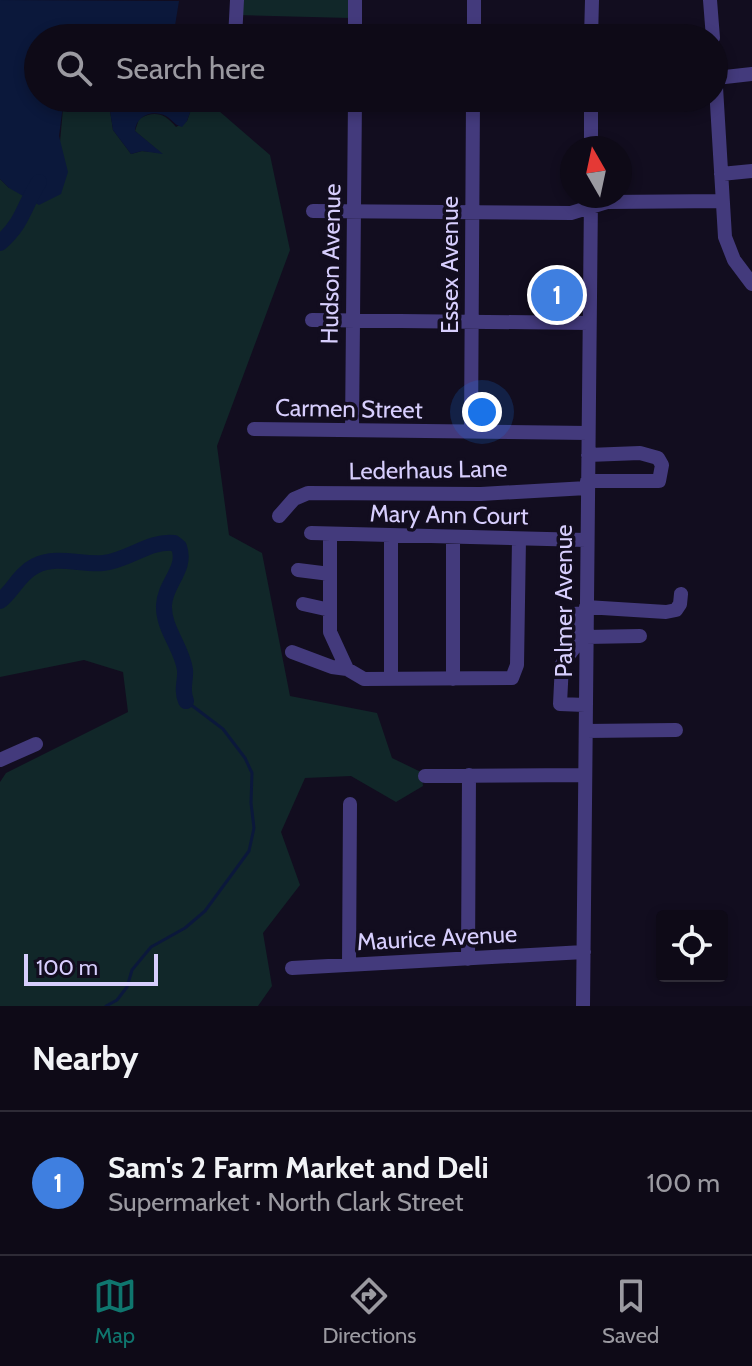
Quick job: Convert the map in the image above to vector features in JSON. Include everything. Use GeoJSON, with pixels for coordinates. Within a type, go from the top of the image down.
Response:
{"type":"FeatureCollection","features":[{"type":"Feature","properties":{"kind":"street"},"geometry":{"type":"LineString","coordinates":[[236,24],[237,0]]}},
{"type":"Feature","properties":{"kind":"street"},"geometry":{"type":"LineString","coordinates":[[355,0],[355,24]]}},
{"type":"Feature","properties":{"kind":"street"},"geometry":{"type":"LineString","coordinates":[[474,0],[474,24]]}},
{"type":"Feature","properties":{"kind":"street"},"geometry":{"type":"LineString","coordinates":[[591,24],[592,0]]}},
{"type":"Feature","properties":{"kind":"street"},"geometry":{"type":"LineString","coordinates":[[710,0],[712,24]]}},
{"type":"Feature","properties":{"kind":"street"},"geometry":{"type":"LineString","coordinates":[[728,77],[752,74]]}},
{"type":"Feature","properties":{"kind":"street","name":"Hudson Avenue"},"geometry":{"type":"LineString","coordinates":[[352,430],[355,112]]}},
{"type":"Feature","properties":{"kind":"street","name":"Essex Avenue"},"geometry":{"type":"LineString","coordinates":[[471,432],[473,112]]}},
{"type":"Feature","properties":{"kind":"street"},"geometry":{"type":"LineString","coordinates":[[591,112],[591,136]]}},
{"type":"Feature","properties":{"kind":"street"},"geometry":{"type":"LineString","coordinates":[[718,112],[729,249],[739,269],[752,284]]}},
{"type":"Feature","properties":{"kind":"street"},"geometry":{"type":"LineString","coordinates":[[721,174],[752,171]]}},
{"type":"Feature","properties":{"kind":"street"},"geometry":{"type":"LineString","coordinates":[[632,202],[723,201]]}},
{"type":"Feature","properties":{"kind":"street"},"geometry":{"type":"LineString","coordinates":[[313,211],[571,213],[580,208]]}},
{"type":"Feature","properties":{"kind":"street","name":"Palmer Avenue"},"geometry":{"type":"LineString","coordinates":[[583,1006],[586,731],[582,644],[586,610],[591,208]]}},
{"type":"Feature","properties":{"kind":"street"},"geometry":{"type":"LineString","coordinates":[[312,320],[589,323]]}},
{"type":"Feature","properties":{"kind":"street","name":"Carmen Street"},"geometry":{"type":"LineString","coordinates":[[254,429],[588,433]]}},
{"type":"Feature","properties":{"kind":"street","name":"Lederhaus Lane"},"geometry":{"type":"LineString","coordinates":[[279,516],[294,499],[308,493],[458,494],[659,481],[662,465],[658,458],[640,453],[588,455]]}},
{"type":"Feature","properties":{"kind":"street","name":"Mary Ann Court"},"geometry":{"type":"LineString","coordinates":[[311,533],[586,540]]}},
{"type":"Feature","properties":{"kind":"street"},"geometry":{"type":"LineString","coordinates":[[330,534],[330,632],[347,669]]}},
{"type":"Feature","properties":{"kind":"street"},"geometry":{"type":"LineString","coordinates":[[391,536],[391,679]]}},
{"type":"Feature","properties":{"kind":"street"},"geometry":{"type":"LineString","coordinates":[[453,537],[453,679]]}},
{"type":"Feature","properties":{"kind":"street"},"geometry":{"type":"LineString","coordinates":[[292,652],[332,667],[347,669],[361,679],[505,679],[514,676],[517,665],[519,539]]}},
{"type":"Feature","properties":{"kind":"street"},"geometry":{"type":"LineString","coordinates":[[298,570],[330,574]]}},
{"type":"Feature","properties":{"kind":"street"},"geometry":{"type":"LineString","coordinates":[[586,610],[666,612],[676,610],[681,594]]}},
{"type":"Feature","properties":{"kind":"street"},"geometry":{"type":"LineString","coordinates":[[303,604],[330,610]]}},
{"type":"Feature","properties":{"kind":"street"},"geometry":{"type":"LineString","coordinates":[[585,705],[560,704],[562,664],[582,644],[640,636]]}},
{"type":"Feature","properties":{"kind":"street"},"geometry":{"type":"LineString","coordinates":[[586,731],[676,730]]}},
{"type":"Feature","properties":{"kind":"street"},"geometry":{"type":"LineString","coordinates":[[0,760],[36,744]]}},
{"type":"Feature","properties":{"kind":"street"},"geometry":{"type":"LineString","coordinates":[[468,959],[469,775]]}},
{"type":"Feature","properties":{"kind":"street"},"geometry":{"type":"LineString","coordinates":[[425,776],[585,775]]}},
{"type":"Feature","properties":{"kind":"street"},"geometry":{"type":"LineString","coordinates":[[349,965],[350,804]]}},
{"type":"Feature","properties":{"kind":"street","name":"Maurice Avenue"},"geometry":{"type":"LineString","coordinates":[[292,968],[584,952]]}},
{"type":"Feature","properties":{"kind":"green space"},"geometry":{"type":"Polygon","coordinates":[[[238,0],[349,0],[349,18],[238,15],[238,0]]]}},
{"type":"Feature","properties":{"kind":"green space"},"geometry":{"type":"Polygon","coordinates":[[[63,112],[110,112],[113,130],[131,154],[142,151],[161,153],[135,131],[139,119],[159,114],[176,127],[187,121],[190,112],[220,112],[270,155],[290,250],[217,446],[229,535],[262,553],[290,696],[377,713],[392,758],[421,772],[423,786],[396,802],[351,776],[305,778],[281,832],[300,885],[263,933],[272,986],[258,1006],[0,1006],[0,782],[6,773],[128,712],[123,672],[84,660],[0,677],[0,179],[9,188],[60,142],[63,112]]]}},
{"type":"Feature","properties":{"kind":"water"},"geometry":{"type":"Polygon","coordinates":[[[0,0],[179,1],[175,24],[24,24],[24,112],[62,112],[59,136],[68,172],[61,194],[39,205],[9,188],[0,179],[0,0]]]}},
{"type":"Feature","properties":{"kind":"water"},"geometry":{"type":"Polygon","coordinates":[[[110,112],[190,112],[182,127],[166,116],[155,113],[138,121],[135,131],[163,154],[142,151],[131,154],[113,130],[110,112]]]}},
{"type":"Feature","properties":{"kind":"building"},"geometry":{"type":"Polygon","coordinates":[[[567,284],[567,304],[546,304],[546,286],[567,284]]]}},
{"type":"Feature","properties":{"kind":"waterway"},"geometry":{"type":"LineString","coordinates":[[0,243],[19,221],[39,182]]}},
{"type":"Feature","properties":{"kind":"waterway"},"geometry":{"type":"LineString","coordinates":[[0,601],[25,573],[43,563],[103,563],[156,545],[174,543],[181,555],[165,597],[164,614],[183,662],[186,701]]}},
{"type":"Feature","properties":{"kind":"waterway"},"geometry":{"type":"LineString","coordinates":[[106,1006],[117,1000],[127,987],[132,970],[151,947],[185,928],[205,911],[249,851],[254,828],[252,773],[245,758],[223,729],[186,701]]}},
{"type":"Feature","properties":{"kind":"place","name":"Sam's 2 Farm Market and Deli"},"geometry":{"type":"Point","coordinates":[557,295]}}]}
